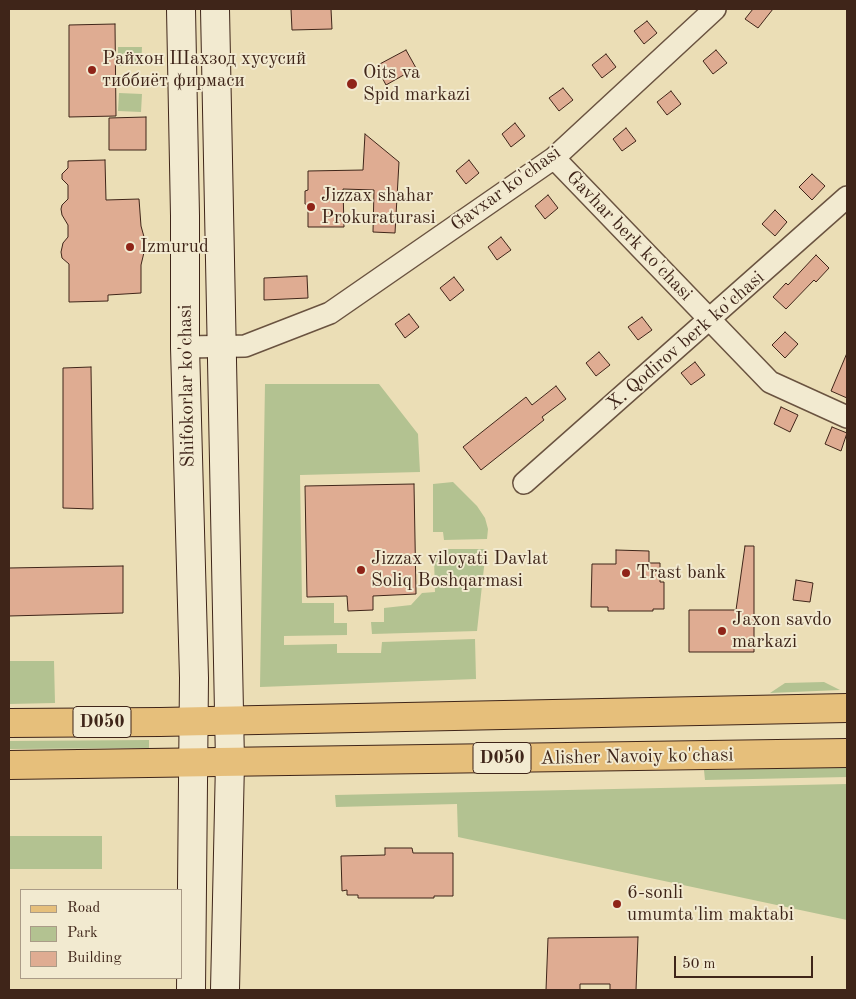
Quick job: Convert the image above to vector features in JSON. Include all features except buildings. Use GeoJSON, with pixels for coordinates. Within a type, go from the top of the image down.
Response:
{"type":"FeatureCollection","features":[{"type":"Feature","properties":{"kind":"main road","name":"Shifokorlar ko'chasi"},"geometry":{"type":"LineString","coordinates":[[181,9],[185,216],[185,347],[194,721],[191,990]]}},
{"type":"Feature","properties":{"kind":"main road","name":"Shifokorlar ko'chasi"},"geometry":{"type":"LineString","coordinates":[[215,9],[230,762],[225,990]]}},
{"type":"Feature","properties":{"kind":"main road","name":"D050"},"geometry":{"type":"LineString","coordinates":[[9,723],[847,708]]}},
{"type":"Feature","properties":{"kind":"main road","name":"Alisher Navoiy ko'chasi"},"geometry":{"type":"LineString","coordinates":[[9,765],[847,753]]}},
{"type":"Feature","properties":{"kind":"street","name":"Gavxar ko'chasi"},"geometry":{"type":"LineString","coordinates":[[185,347],[245,346],[330,313],[554,158],[715,9]]}},
{"type":"Feature","properties":{"kind":"street","name":"Gavhar berk ko'chasi"},"geometry":{"type":"LineString","coordinates":[[554,158],[770,382],[847,417]]}},
{"type":"Feature","properties":{"kind":"street","name":"X. Qodirov berk ko'chasi"},"geometry":{"type":"LineString","coordinates":[[524,483],[847,197]]}},
{"type":"Feature","properties":{"kind":"green space"},"geometry":{"type":"Polygon","coordinates":[[[118,47],[142,47],[141,66],[118,66],[118,47]]]}},
{"type":"Feature","properties":{"kind":"green space"},"geometry":{"type":"Polygon","coordinates":[[[119,93],[142,94],[141,112],[118,111],[119,93]]]}},
{"type":"Feature","properties":{"kind":"green space"},"geometry":{"type":"Polygon","coordinates":[[[265,384],[379,384],[418,434],[420,472],[300,475],[302,603],[334,603],[334,623],[347,623],[347,635],[284,636],[284,645],[337,644],[337,653],[381,653],[382,642],[475,639],[476,679],[260,687],[265,384]]]}},
{"type":"Feature","properties":{"kind":"green space"},"geometry":{"type":"Polygon","coordinates":[[[453,482],[477,506],[485,518],[488,529],[487,539],[444,540],[443,532],[433,532],[433,484],[453,482]]]}},
{"type":"Feature","properties":{"kind":"green space"},"geometry":{"type":"Polygon","coordinates":[[[444,549],[486,549],[477,631],[372,634],[371,622],[384,622],[384,608],[411,605],[422,593],[435,592],[434,558],[444,557],[444,549]]]}},
{"type":"Feature","properties":{"kind":"green space"},"geometry":{"type":"Polygon","coordinates":[[[9,661],[54,661],[55,703],[9,704],[9,661]]]}},
{"type":"Feature","properties":{"kind":"green space"},"geometry":{"type":"Polygon","coordinates":[[[824,682],[840,690],[770,693],[785,683],[824,682]]]}},
{"type":"Feature","properties":{"kind":"green space"},"geometry":{"type":"Polygon","coordinates":[[[149,740],[149,748],[9,749],[9,741],[149,740]]]}},
{"type":"Feature","properties":{"kind":"green space"},"geometry":{"type":"Polygon","coordinates":[[[847,767],[847,777],[705,780],[704,770],[847,767]]]}},
{"type":"Feature","properties":{"kind":"green space"},"geometry":{"type":"Polygon","coordinates":[[[847,784],[847,920],[458,837],[457,804],[336,807],[335,795],[847,784]]]}},
{"type":"Feature","properties":{"kind":"green space"},"geometry":{"type":"Polygon","coordinates":[[[9,836],[102,836],[102,869],[9,869],[9,836]]]}},
{"type":"Feature","properties":{"kind":"place","name":"Райхон Шахзод хусусий тиббиёт фирмаси"},"geometry":{"type":"Point","coordinates":[92,70]}},
{"type":"Feature","properties":{"kind":"place","name":"Oits va Spid markazi"},"geometry":{"type":"Point","coordinates":[352,84]}},
{"type":"Feature","properties":{"kind":"place","name":"Jizzax shahar Prokuraturasi"},"geometry":{"type":"Point","coordinates":[311,207]}},
{"type":"Feature","properties":{"kind":"place","name":"Izmurud"},"geometry":{"type":"Point","coordinates":[130,247]}},
{"type":"Feature","properties":{"kind":"place","name":"Jizzax viloyati Davlat Soliq Boshqarmasi"},"geometry":{"type":"Point","coordinates":[361,570]}},
{"type":"Feature","properties":{"kind":"place","name":"Trast bank"},"geometry":{"type":"Point","coordinates":[626,573]}},
{"type":"Feature","properties":{"kind":"place","name":"Jaxon savdo markazi"},"geometry":{"type":"Point","coordinates":[722,631]}},
{"type":"Feature","properties":{"kind":"place","name":"6-sonli umumta'lim maktabi"},"geometry":{"type":"Point","coordinates":[617,904]}}]}
